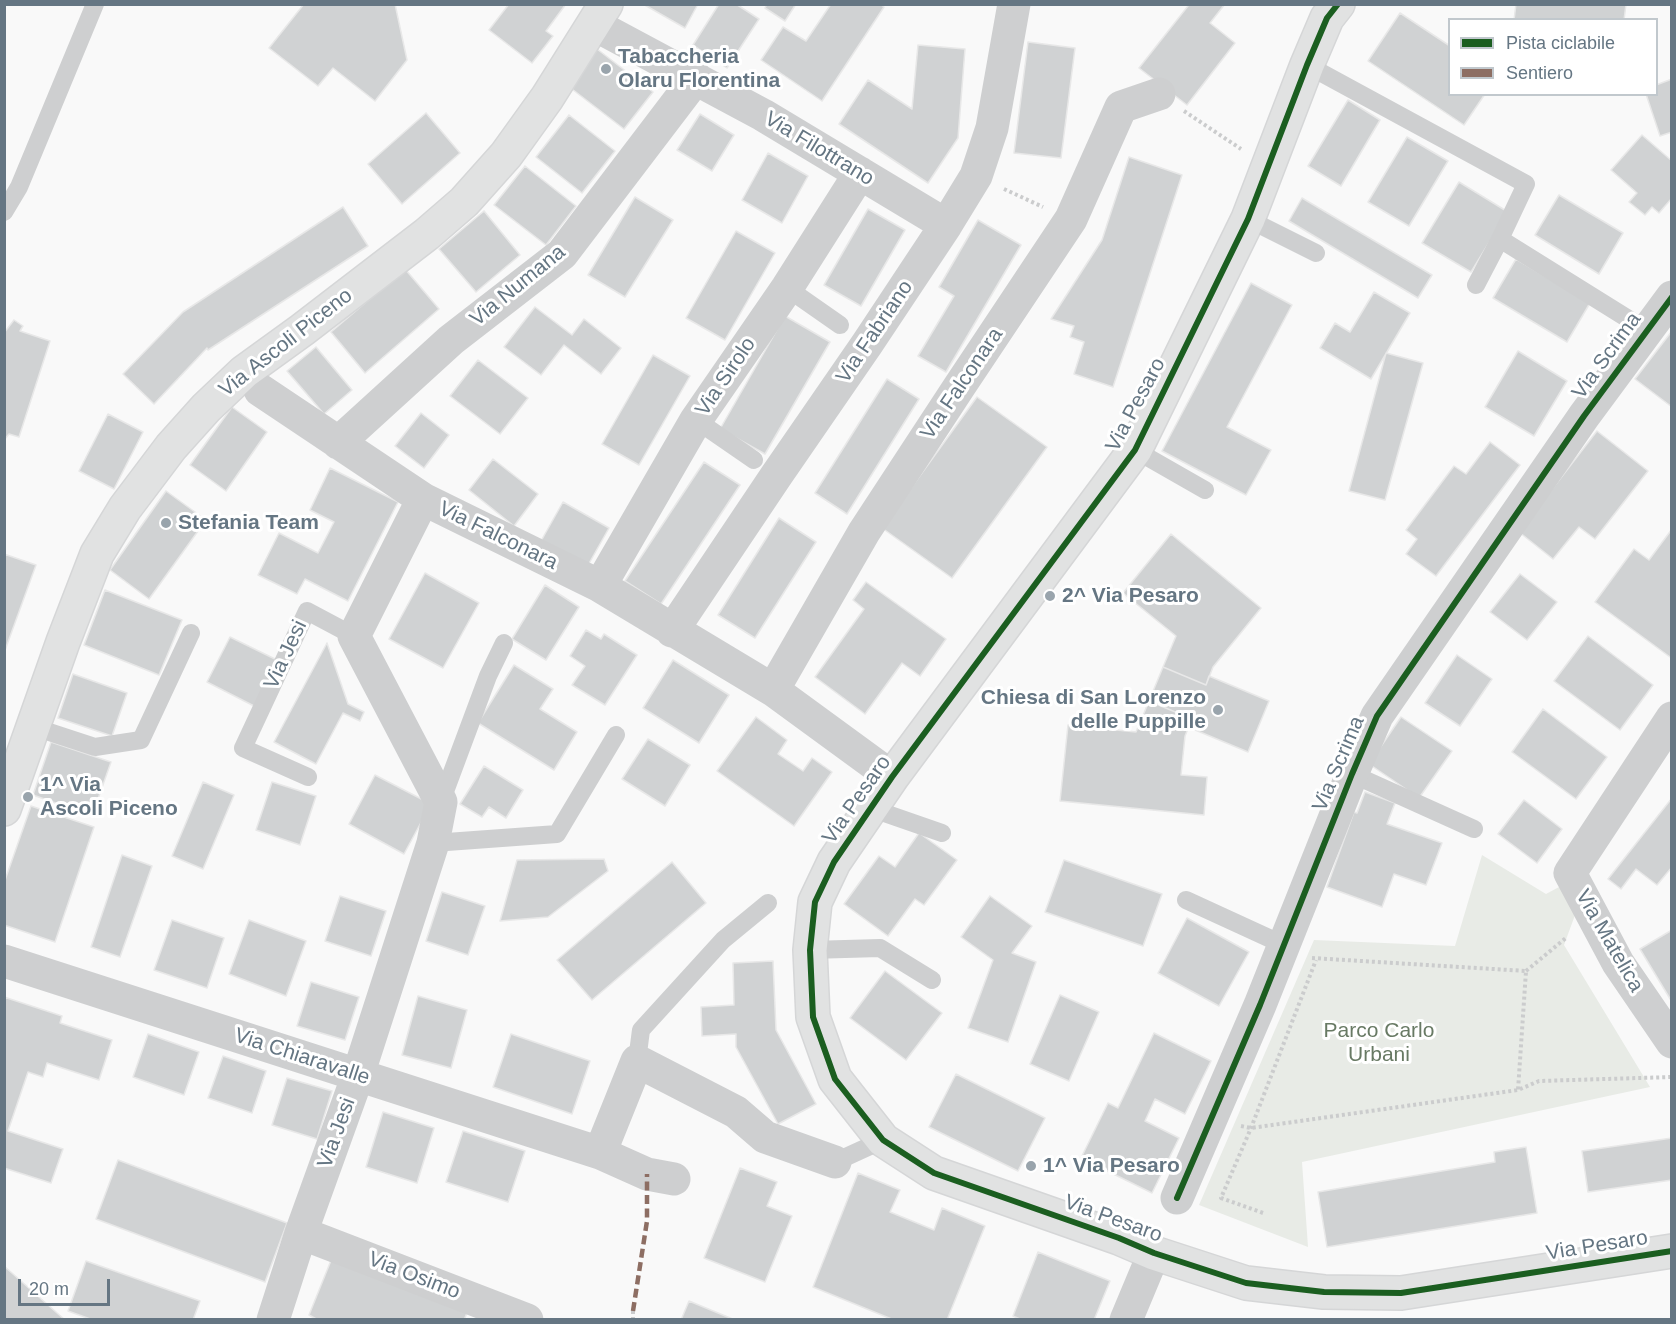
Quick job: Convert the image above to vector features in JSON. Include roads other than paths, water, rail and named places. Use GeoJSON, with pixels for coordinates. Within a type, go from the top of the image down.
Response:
{"type":"FeatureCollection","features":[{"type":"Feature","properties":{"kind":"street","name":"Via Fabriano"},"geometry":{"type":"LineString","coordinates":[[672,631],[946,225],[976,176],[992,128],[1014,4]]}},
{"type":"Feature","properties":{"kind":"street","name":"Via Pesaro"},"geometry":{"type":"LineString","coordinates":[[1338,4],[1327,18],[1307,65],[1248,219],[1135,450],[892,777],[834,862],[815,902],[810,951],[813,1017],[835,1079],[883,1140],[933,1173],[1119,1238],[1154,1253],[1246,1283],[1324,1292],[1401,1293],[1671,1251]]}},
{"type":"Feature","properties":{"kind":"street","name":"Via Filottrano"},"geometry":{"type":"LineString","coordinates":[[601,15],[696,78],[763,115],[946,225]]}},
{"type":"Feature","properties":{"kind":"street","name":"Via Ascoli Piceno"},"geometry":{"type":"LineString","coordinates":[[4,809],[63,642],[97,555],[124,508],[171,447],[206,408],[244,372],[427,234],[464,202],[506,155],[547,98],[601,15]]}},
{"type":"Feature","properties":{"kind":"street","name":"Via Numana"},"geometry":{"type":"LineString","coordinates":[[338,443],[451,340],[562,254],[696,78]]}},
{"type":"Feature","properties":{"kind":"street","name":"Via Falconara"},"geometry":{"type":"LineString","coordinates":[[773,690],[864,532],[1071,219],[1120,107],[1159,94]]}},
{"type":"Feature","properties":{"kind":"street","name":"Via Sirolo"},"geometry":{"type":"LineString","coordinates":[[600,586],[696,420],[787,288],[860,173]]}},
{"type":"Feature","properties":{"kind":"street","name":"Via Scrima"},"geometry":{"type":"LineString","coordinates":[[1177,1198],[1284,945],[1377,716],[1584,416],[1671,297]]}},
{"type":"Feature","properties":{"kind":"street","name":"Via Falconara"},"geometry":{"type":"LineString","coordinates":[[260,390],[423,499],[600,586],[773,690],[892,777]]}},
{"type":"Feature","properties":{"kind":"street"},"geometry":{"type":"LineString","coordinates":[[423,499],[354,636],[441,802]]}},
{"type":"Feature","properties":{"kind":"street","name":"Via Matelica"},"geometry":{"type":"LineString","coordinates":[[1671,718],[1570,873],[1618,963],[1671,1042]]}},
{"type":"Feature","properties":{"kind":"street","name":"Via Jesi"},"geometry":{"type":"LineString","coordinates":[[273,1320],[301,1233],[358,1075],[433,843],[441,802]]}},
{"type":"Feature","properties":{"kind":"street","name":"Via Chiaravalle"},"geometry":{"type":"LineString","coordinates":[[4,962],[600,1153],[647,1174],[674,1179]]}},
{"type":"Feature","properties":{"kind":"street"},"geometry":{"type":"LineString","coordinates":[[600,1153],[637,1061],[736,1112],[765,1137],[835,1162]]}},
{"type":"Feature","properties":{"kind":"street","name":"Via Osimo"},"geometry":{"type":"LineString","coordinates":[[301,1233],[527,1320]]}},
{"type":"Feature","properties":{"kind":"street"},"geometry":{"type":"LineString","coordinates":[[1126,1320],[1154,1253]]}},
{"type":"Feature","properties":{"kind":"lane"},"geometry":{"type":"LineString","coordinates":[[4,212],[19,187],[95,4]]}},
{"type":"Feature","properties":{"kind":"lane"},"geometry":{"type":"LineString","coordinates":[[1307,65],[1526,184],[1476,285]]}},
{"type":"Feature","properties":{"kind":"lane"},"geometry":{"type":"LineString","coordinates":[[1248,219],[1316,253]]}},
{"type":"Feature","properties":{"kind":"lane"},"geometry":{"type":"LineString","coordinates":[[1500,239],[1646,330]]}},
{"type":"Feature","properties":{"kind":"lane"},"geometry":{"type":"LineString","coordinates":[[787,288],[840,325]]}},
{"type":"Feature","properties":{"kind":"lane"},"geometry":{"type":"LineString","coordinates":[[696,420],[754,460]]}},
{"type":"Feature","properties":{"kind":"lane"},"geometry":{"type":"LineString","coordinates":[[1135,450],[1205,490]]}},
{"type":"Feature","properties":{"kind":"lane","name":"Via Jesi"},"geometry":{"type":"LineString","coordinates":[[308,777],[243,748],[307,611],[354,636]]}},
{"type":"Feature","properties":{"kind":"lane"},"geometry":{"type":"LineString","coordinates":[[34,727],[95,747],[141,740],[191,633]]}},
{"type":"Feature","properties":{"kind":"lane","name":"Via Jesi"},"geometry":{"type":"LineString","coordinates":[[441,802],[488,676],[504,643]]}},
{"type":"Feature","properties":{"kind":"lane"},"geometry":{"type":"LineString","coordinates":[[433,843],[557,834],[616,735]]}},
{"type":"Feature","properties":{"kind":"lane"},"geometry":{"type":"LineString","coordinates":[[1352,774],[1474,829]]}},
{"type":"Feature","properties":{"kind":"lane"},"geometry":{"type":"LineString","coordinates":[[870,808],[942,833]]}},
{"type":"Feature","properties":{"kind":"lane"},"geometry":{"type":"LineString","coordinates":[[1186,900],[1284,945]]}},
{"type":"Feature","properties":{"kind":"lane"},"geometry":{"type":"LineString","coordinates":[[637,1061],[641,1030],[723,940],[768,903]]}},
{"type":"Feature","properties":{"kind":"lane"},"geometry":{"type":"LineString","coordinates":[[810,951],[880,948],[932,980]]}},
{"type":"Feature","properties":{"kind":"lane"},"geometry":{"type":"LineString","coordinates":[[835,1162],[883,1140]]}},
{"type":"Feature","properties":{"kind":"place","name":"Tabaccheria Olaru Florentina"},"geometry":{"type":"Point","coordinates":[606,69]}},
{"type":"Feature","properties":{"kind":"place","name":"Stefania Team"},"geometry":{"type":"Point","coordinates":[166,523]}},
{"type":"Feature","properties":{"kind":"place","name":"2^ Via Pesaro"},"geometry":{"type":"Point","coordinates":[1050,596]}},
{"type":"Feature","properties":{"kind":"place","name":"Chiesa di San Lorenzo delle Puppille"},"geometry":{"type":"Point","coordinates":[1218,710]}},
{"type":"Feature","properties":{"kind":"place","name":"1^ Via Ascoli Piceno"},"geometry":{"type":"Point","coordinates":[28,797]}},
{"type":"Feature","properties":{"kind":"place","name":"1^ Via Pesaro"},"geometry":{"type":"Point","coordinates":[1031,1166]}},
{"type":"Feature","properties":{"kind":"park label","name":"Parco Carlo Urbani"},"geometry":{"type":"Point","coordinates":[1379,1043]}}]}
